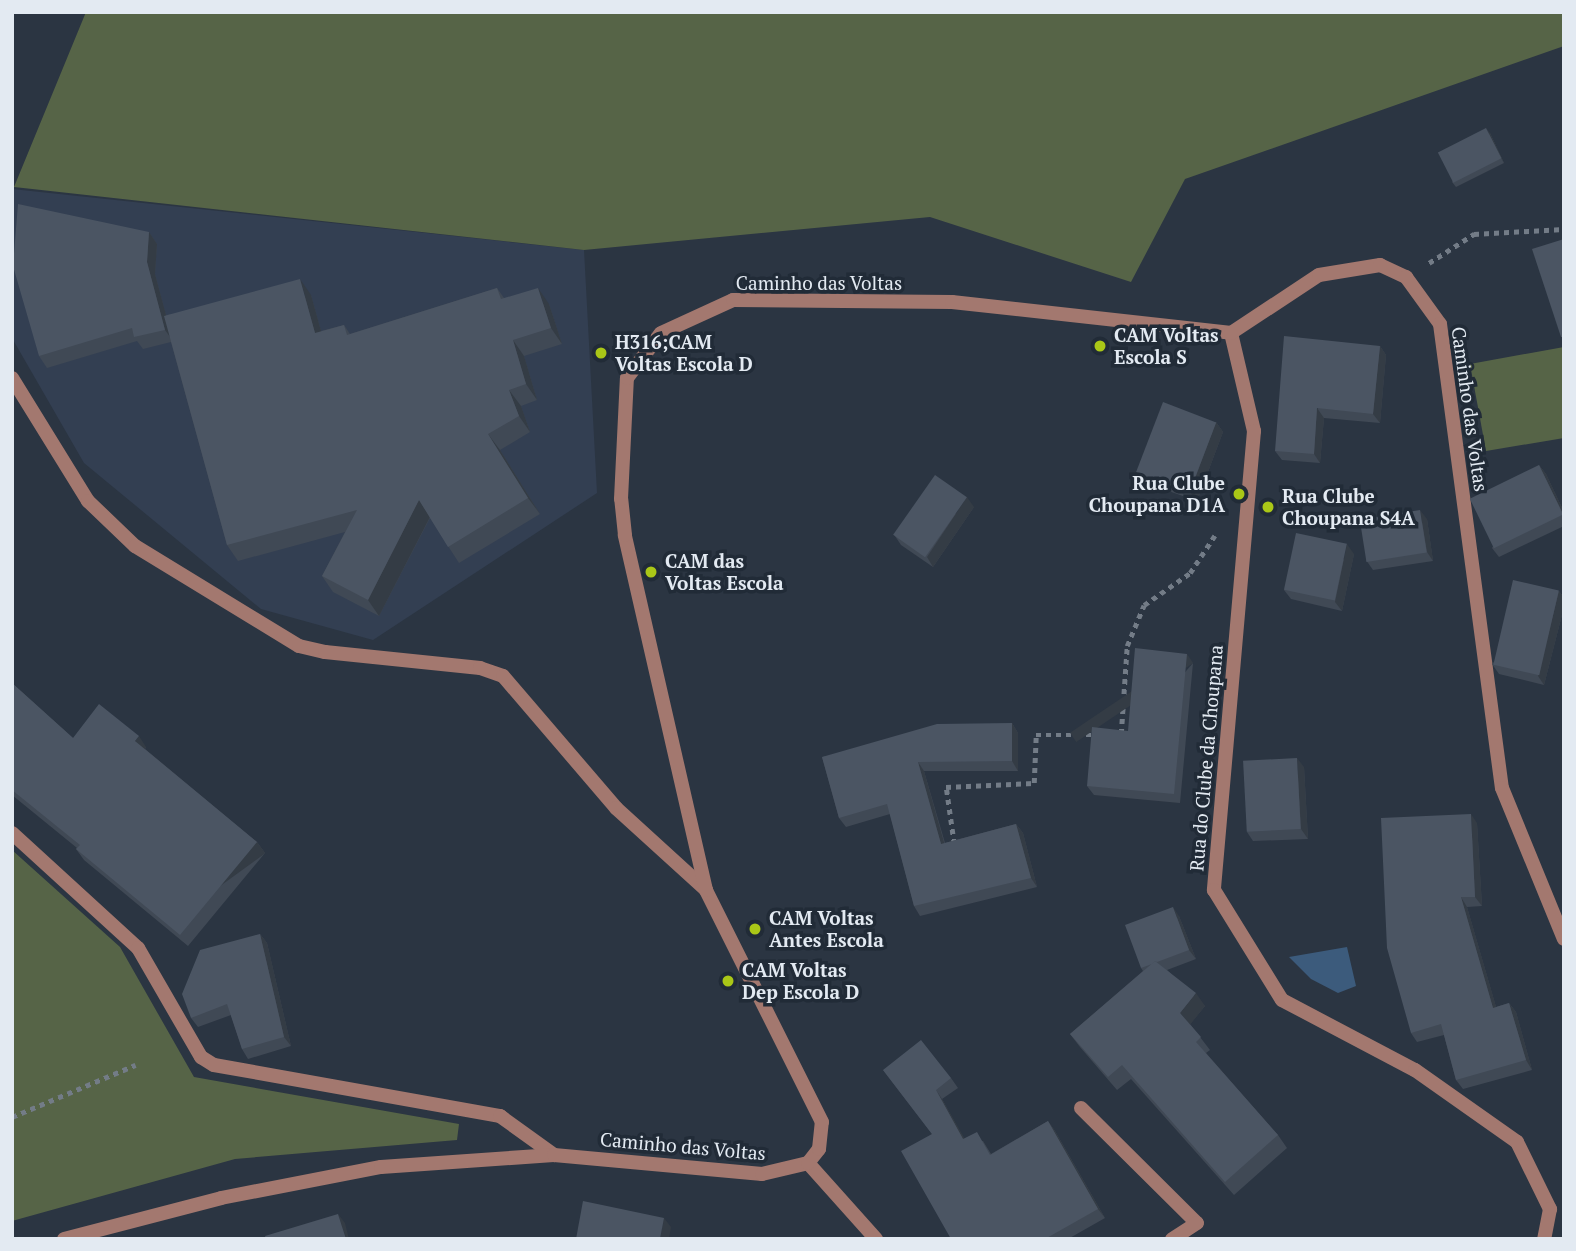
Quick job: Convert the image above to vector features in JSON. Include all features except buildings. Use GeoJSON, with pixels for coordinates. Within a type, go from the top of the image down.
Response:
{"type":"FeatureCollection","features":[{"type":"Feature","properties":{"kind":"street"},"geometry":{"type":"LineString","coordinates":[[1231,333],[1319,275],[1380,265],[1406,277]]}},
{"type":"Feature","properties":{"kind":"street","name":"Caminho das Voltas"},"geometry":{"type":"LineString","coordinates":[[1406,277],[1440,324],[1502,788],[1564,939]]}},
{"type":"Feature","properties":{"kind":"street","name":"Caminho das Voltas"},"geometry":{"type":"LineString","coordinates":[[64,1239],[221,1198],[381,1167],[554,1154],[762,1174],[808,1163],[824,1137],[822,1122],[706,890],[625,535],[621,499],[627,378],[661,333],[733,300],[952,302],[1231,333]]}},
{"type":"Feature","properties":{"kind":"street","name":"Rua do Clube da Choupana"},"geometry":{"type":"LineString","coordinates":[[1231,333],[1254,431],[1214,890],[1282,1000],[1415,1070],[1517,1142],[1550,1209],[1544,1239]]}},
{"type":"Feature","properties":{"kind":"street"},"geometry":{"type":"LineString","coordinates":[[12,378],[88,501],[135,546],[299,646],[325,652],[480,668],[503,676],[616,808],[706,890]]}},
{"type":"Feature","properties":{"kind":"street"},"geometry":{"type":"LineString","coordinates":[[12,833],[138,948],[201,1058],[214,1065],[500,1116],[554,1154]]}},
{"type":"Feature","properties":{"kind":"street"},"geometry":{"type":"LineString","coordinates":[[1081,1108],[1197,1223],[1172,1239]]}},
{"type":"Feature","properties":{"kind":"street"},"geometry":{"type":"LineString","coordinates":[[808,1163],[876,1239]]}},
{"type":"Feature","properties":{"kind":"path"},"geometry":{"type":"LineString","coordinates":[[1406,277],[1475,234],[1564,229]]}},
{"type":"Feature","properties":{"kind":"path"},"geometry":{"type":"LineString","coordinates":[[1111,734],[1123,734],[1127,646],[1144,606],[1190,573],[1237,503],[1248,504]]}},
{"type":"Feature","properties":{"kind":"path"},"geometry":{"type":"LineString","coordinates":[[956,852],[946,787],[1034,783],[1036,735],[1098,734]]}},
{"type":"Feature","properties":{"kind":"path"},"geometry":{"type":"LineString","coordinates":[[12,1117],[135,1065]]}},
{"type":"Feature","properties":{"kind":"shaded area"},"geometry":{"type":"Polygon","coordinates":[[[12,189],[584,250],[597,493],[373,640],[261,609],[84,463],[12,338],[12,189]]]}},
{"type":"Feature","properties":{"kind":"green space"},"geometry":{"type":"Polygon","coordinates":[[[86,12],[1564,12],[1564,46],[1185,179],[1131,282],[930,217],[584,250],[14,187],[86,12]]]}},
{"type":"Feature","properties":{"kind":"green space"},"geometry":{"type":"Polygon","coordinates":[[[1564,347],[1564,438],[1486,451],[1470,364],[1564,347]]]}},
{"type":"Feature","properties":{"kind":"green space"},"geometry":{"type":"Polygon","coordinates":[[[12,850],[120,947],[194,1077],[459,1124],[457,1140],[235,1159],[12,1221],[12,850]]]}},
{"type":"Feature","properties":{"kind":"water"},"geometry":{"type":"Polygon","coordinates":[[[1347,947],[1356,986],[1338,993],[1311,979],[1289,957],[1347,947]]]}},
{"type":"Feature","properties":{"kind":"place","name":"CAM Voltas Escola S"},"geometry":{"type":"Point","coordinates":[1100,346]}},
{"type":"Feature","properties":{"kind":"place","name":"H316;CAM Voltas Escola D"},"geometry":{"type":"Point","coordinates":[601,353]}},
{"type":"Feature","properties":{"kind":"place","name":"Rua Clube Choupana D1A"},"geometry":{"type":"Point","coordinates":[1239,494]}},
{"type":"Feature","properties":{"kind":"place","name":"Rua Clube Choupana S4A"},"geometry":{"type":"Point","coordinates":[1268,507]}},
{"type":"Feature","properties":{"kind":"place","name":"CAM das Voltas Escola"},"geometry":{"type":"Point","coordinates":[651,572]}},
{"type":"Feature","properties":{"kind":"place","name":"CAM Voltas Antes Escola"},"geometry":{"type":"Point","coordinates":[755,929]}},
{"type":"Feature","properties":{"kind":"place","name":"CAM Voltas Dep Escola D"},"geometry":{"type":"Point","coordinates":[728,981]}}]}
